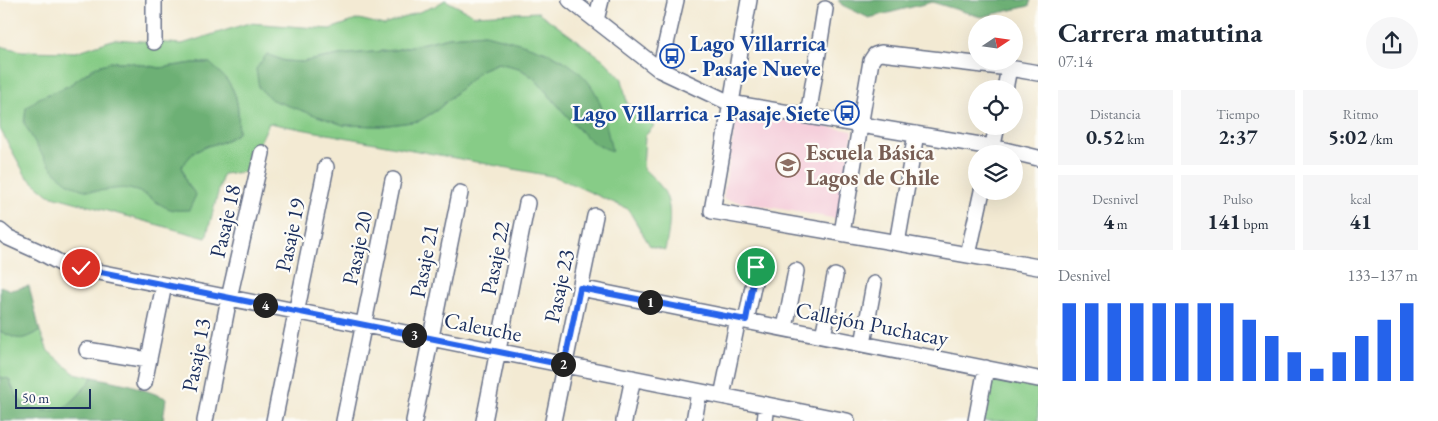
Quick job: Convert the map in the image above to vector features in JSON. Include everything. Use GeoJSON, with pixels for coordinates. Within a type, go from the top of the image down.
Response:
{"type":"FeatureCollection","features":[{"type":"Feature","properties":{"kind":"street"},"geometry":{"type":"LineString","coordinates":[[154,0],[154,42]]}},
{"type":"Feature","properties":{"kind":"street"},"geometry":{"type":"LineString","coordinates":[[570,0],[660,70],[730,103],[916,134],[968,146]]}},
{"type":"Feature","properties":{"kind":"street"},"geometry":{"type":"LineString","coordinates":[[596,20],[602,0]]}},
{"type":"Feature","properties":{"kind":"street"},"geometry":{"type":"LineString","coordinates":[[660,70],[676,0]]}},
{"type":"Feature","properties":{"kind":"street"},"geometry":{"type":"LineString","coordinates":[[749,0],[712,212],[1038,267]]}},
{"type":"Feature","properties":{"kind":"street"},"geometry":{"type":"LineString","coordinates":[[808,116],[825,9]]}},
{"type":"Feature","properties":{"kind":"street"},"geometry":{"type":"LineString","coordinates":[[842,233],[871,61],[875,55],[881,53],[968,63]]}},
{"type":"Feature","properties":{"kind":"street"},"geometry":{"type":"LineString","coordinates":[[1021,70],[1038,73]]}},
{"type":"Feature","properties":{"kind":"street"},"geometry":{"type":"LineString","coordinates":[[897,243],[916,134]]}},
{"type":"Feature","properties":{"kind":"street","name":"Pasaje 18"},"geometry":{"type":"LineString","coordinates":[[229,298],[262,154]]}},
{"type":"Feature","properties":{"kind":"street"},"geometry":{"type":"LineString","coordinates":[[1023,156],[1038,158]]}},
{"type":"Feature","properties":{"kind":"street","name":"Pasaje 19"},"geometry":{"type":"LineString","coordinates":[[274,421],[326,167]]}},
{"type":"Feature","properties":{"kind":"street","name":"Pasaje 20"},"geometry":{"type":"LineString","coordinates":[[344,421],[393,180]]}},
{"type":"Feature","properties":{"kind":"street","name":"Pasaje 21"},"geometry":{"type":"LineString","coordinates":[[414,421],[460,193]]}},
{"type":"Feature","properties":{"kind":"street"},"geometry":{"type":"LineString","coordinates":[[968,255],[980,200]]}},
{"type":"Feature","properties":{"kind":"street","name":"Pasaje 22"},"geometry":{"type":"LineString","coordinates":[[484,421],[527,203]]}},
{"type":"Feature","properties":{"kind":"street","name":"Pasaje 23"},"geometry":{"type":"LineString","coordinates":[[554,421],[595,216]]}},
{"type":"Feature","properties":{"kind":"street","name":"Caleuche"},"geometry":{"type":"LineString","coordinates":[[0,231],[7,237],[64,265],[840,420]]}},
{"type":"Feature","properties":{"kind":"street"},"geometry":{"type":"LineString","coordinates":[[722,396],[756,267]]}},
{"type":"Feature","properties":{"kind":"street"},"geometry":{"type":"LineString","coordinates":[[785,328],[796,271]]}},
{"type":"Feature","properties":{"kind":"street"},"geometry":{"type":"LineString","coordinates":[[823,336],[835,276]]}},
{"type":"Feature","properties":{"kind":"street"},"geometry":{"type":"LineString","coordinates":[[863,344],[874,284]]}},
{"type":"Feature","properties":{"kind":"street"},"geometry":{"type":"LineString","coordinates":[[144,383],[164,285]]}},
{"type":"Feature","properties":{"kind":"street","name":"Callejón Puchacay"},"geometry":{"type":"LineString","coordinates":[[580,288],[1038,379]]}},
{"type":"Feature","properties":{"kind":"street","name":"Pasaje 13"},"geometry":{"type":"LineString","coordinates":[[205,421],[229,298]]}},
{"type":"Feature","properties":{"kind":"street"},"geometry":{"type":"LineString","coordinates":[[87,350],[148,360]]}},
{"type":"Feature","properties":{"kind":"street"},"geometry":{"type":"LineString","coordinates":[[976,421],[986,368]]}},
{"type":"Feature","properties":{"kind":"street"},"geometry":{"type":"LineString","coordinates":[[624,421],[633,378]]}},
{"type":"Feature","properties":{"kind":"street"},"geometry":{"type":"LineString","coordinates":[[694,421],[700,392]]}},
{"type":"Feature","properties":{"kind":"street"},"geometry":{"type":"LineString","coordinates":[[764,421],[767,405]]}},
{"type":"Feature","properties":{"kind":"shaded area","name":"Escuela Básica Lagos de Chile"},"geometry":{"type":"Polygon","coordinates":[[[737,112],[853,131],[838,219],[723,199],[737,112]]]}},
{"type":"Feature","properties":{"kind":"green space"},"geometry":{"type":"Polygon","coordinates":[[[445,0],[474,15],[538,12],[604,60],[622,79],[627,103],[654,126],[645,136],[643,168],[662,188],[668,202],[669,227],[665,250],[650,246],[628,209],[556,177],[269,123],[246,172],[223,174],[206,238],[49,195],[26,176],[0,129],[0,46],[22,51],[76,52],[115,39],[182,44],[249,23],[330,29],[359,19],[384,25],[435,6],[445,0]],[[485,34],[449,37],[395,50],[339,55],[302,62],[284,61],[267,54],[343,125],[382,126],[419,121],[437,110],[481,70],[498,63],[519,68],[534,78],[582,133],[596,144],[563,60],[544,51],[485,34]],[[111,62],[95,67],[68,86],[39,98],[126,188],[143,192],[156,202],[196,195],[186,182],[182,166],[193,153],[207,146],[223,142],[238,133],[237,100],[229,83],[210,63],[193,63],[160,68],[128,62],[111,62]]]}},
{"type":"Feature","properties":{"kind":"green space"},"geometry":{"type":"Polygon","coordinates":[[[838,0],[1031,0],[1029,6],[990,15],[974,15],[932,2],[869,18],[842,5],[838,0]]]}},
{"type":"Feature","properties":{"kind":"green space"},"geometry":{"type":"Polygon","coordinates":[[[485,34],[520,43],[554,56],[569,64],[582,75],[593,89],[601,106],[612,151],[595,144],[582,133],[534,78],[519,68],[498,63],[481,70],[437,110],[419,121],[382,126],[343,125],[272,100],[259,88],[256,69],[267,54],[284,61],[302,62],[339,55],[395,50],[449,37],[485,34]]]}},
{"type":"Feature","properties":{"kind":"green space"},"geometry":{"type":"Polygon","coordinates":[[[111,62],[128,62],[160,68],[193,63],[210,63],[232,88],[238,107],[238,133],[223,142],[207,146],[193,153],[182,166],[186,182],[196,195],[189,210],[170,209],[138,191],[119,189],[95,191],[82,189],[71,184],[60,177],[52,168],[24,123],[26,108],[39,98],[68,86],[95,67],[111,62]]]}},
{"type":"Feature","properties":{"kind":"green space"},"geometry":{"type":"Polygon","coordinates":[[[0,286],[11,290],[29,286],[40,331],[29,337],[16,338],[0,331],[0,286]]]}},
{"type":"Feature","properties":{"kind":"green space"},"geometry":{"type":"Polygon","coordinates":[[[0,331],[12,337],[24,338],[40,331],[48,351],[74,373],[93,377],[74,400],[61,409],[55,411],[35,410],[18,398],[9,379],[0,377],[0,331]]]}},
{"type":"Feature","properties":{"kind":"green space"},"geometry":{"type":"Polygon","coordinates":[[[993,375],[1038,385],[1038,421],[984,421],[993,375]]]}},
{"type":"Feature","properties":{"kind":"green space"},"geometry":{"type":"Polygon","coordinates":[[[0,377],[9,379],[17,396],[24,404],[42,411],[61,409],[66,406],[93,377],[131,385],[166,398],[163,421],[0,421],[0,377]]]}},
{"type":"Feature","properties":{"kind":"place","name":"Lago Villarrica - Pasaje Nueve"},"geometry":{"type":"Point","coordinates":[672,56]}},
{"type":"Feature","properties":{"kind":"place","name":"Lago Villarrica - Pasaje Siete"},"geometry":{"type":"Point","coordinates":[847,113]}},
{"type":"Feature","properties":{"kind":"place","name":"Escuela Básica Lagos de Chile"},"geometry":{"type":"Point","coordinates":[788,165]}},
{"type":"Feature","properties":{"kind":"route"},"geometry":{"type":"LineString","coordinates":[[81,268],[564,365],[580,288],[746,320],[756,267]]}}]}
